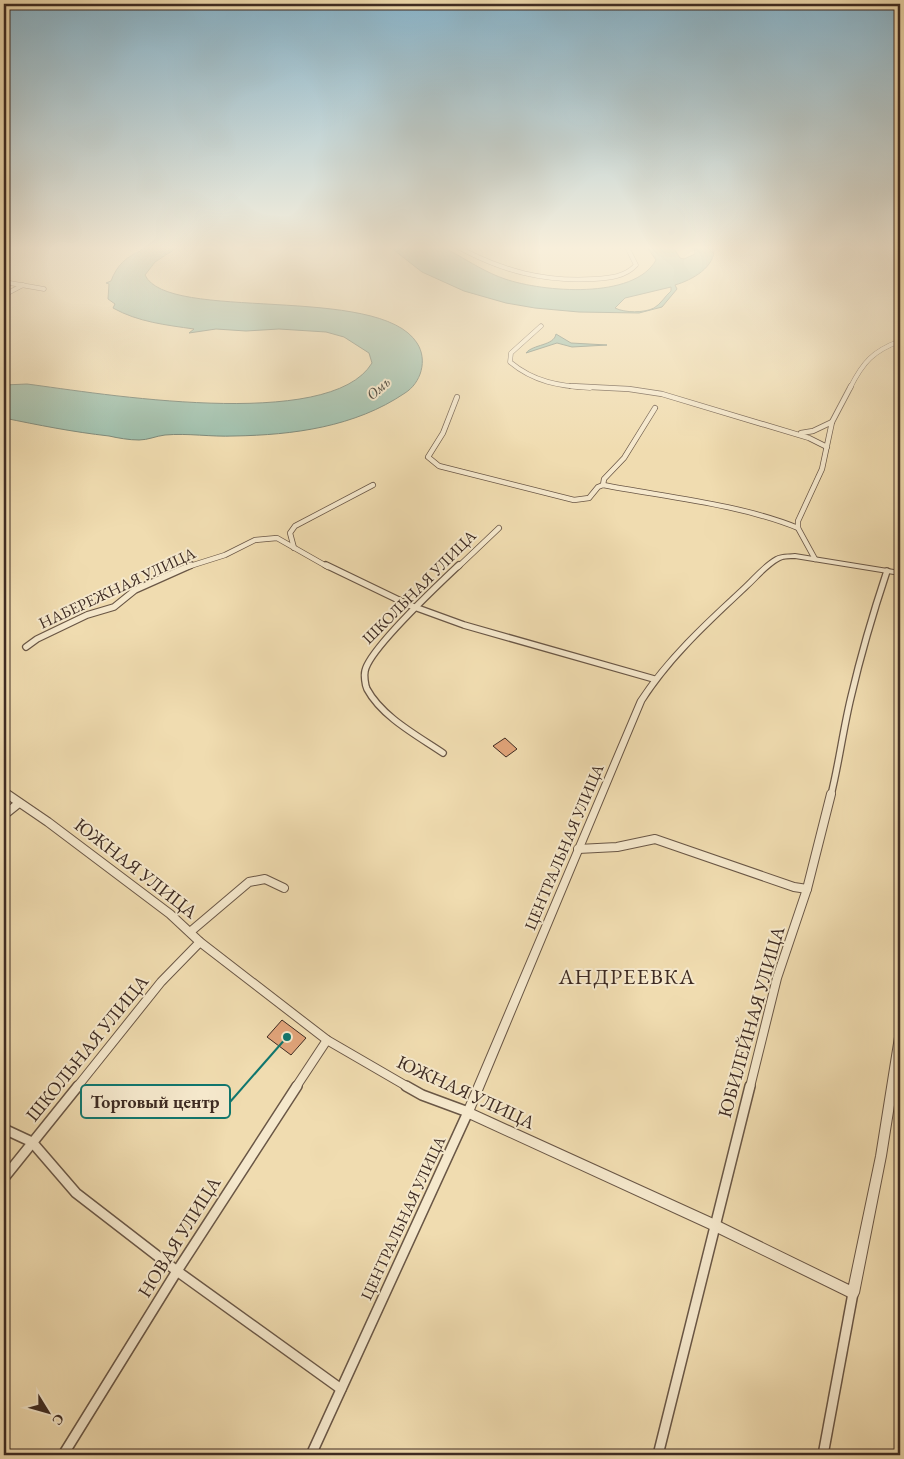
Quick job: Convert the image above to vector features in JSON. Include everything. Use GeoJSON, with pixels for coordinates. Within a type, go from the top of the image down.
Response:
{"type":"FeatureCollection","features":[{"type":"Feature","properties":{"kind":"street"},"geometry":{"type":"LineString","coordinates":[[541,326],[511,353],[510,362],[518,370],[568,387],[632,390],[662,394],[814,439],[827,447]]}},
{"type":"Feature","properties":{"kind":"street"},"geometry":{"type":"LineString","coordinates":[[815,559],[798,528],[798,522],[822,469],[832,422],[860,368],[879,349],[900,341]]}},
{"type":"Feature","properties":{"kind":"street"},"geometry":{"type":"LineString","coordinates":[[891,345],[900,347]]}},
{"type":"Feature","properties":{"kind":"street"},"geometry":{"type":"LineString","coordinates":[[457,397],[443,434],[428,457],[433,463],[446,469],[574,500],[593,497],[604,479],[624,458],[654,408]]}},
{"type":"Feature","properties":{"kind":"street"},"geometry":{"type":"LineString","coordinates":[[789,433],[813,431],[832,422]]}},
{"type":"Feature","properties":{"kind":"street"},"geometry":{"type":"LineString","coordinates":[[372,485],[295,526],[290,533],[294,548],[378,593],[418,608],[491,634],[654,679]]}},
{"type":"Feature","properties":{"kind":"street"},"geometry":{"type":"LineString","coordinates":[[602,485],[721,507],[781,521],[798,528]]}},
{"type":"Feature","properties":{"kind":"street","name":"ШКОЛЬНАЯ УЛИЦА"},"geometry":{"type":"LineString","coordinates":[[443,753],[406,728],[379,705],[370,695],[364,683],[364,670],[372,655],[450,574],[499,528]]}},
{"type":"Feature","properties":{"kind":"street","name":"НАБЕРЕЖНАЯ УЛИЦА"},"geometry":{"type":"LineString","coordinates":[[26,647],[37,639],[87,615],[114,607],[135,590],[183,568],[225,555],[255,540],[277,538],[294,548]]}},
{"type":"Feature","properties":{"kind":"street","name":"ЦЕНТРАЛЬНАЯ УЛИЦА"},"geometry":{"type":"LineString","coordinates":[[311,1455],[468,1112],[641,702],[654,679],[678,652],[773,561],[787,557],[815,559],[900,573]]}},
{"type":"Feature","properties":{"kind":"street","name":"ЮБИЛЕЙНАЯ УЛИЦА"},"geometry":{"type":"LineString","coordinates":[[658,1455],[777,978],[807,889],[840,758],[850,699],[869,625],[887,571]]}},
{"type":"Feature","properties":{"kind":"street","name":"ЮЖНАЯ УЛИЦА"},"geometry":{"type":"LineString","coordinates":[[4,792],[48,822],[170,914],[200,942],[327,1040],[422,1095],[468,1112],[853,1293]]}},
{"type":"Feature","properties":{"kind":"street"},"geometry":{"type":"LineString","coordinates":[[4,815],[18,803]]}},
{"type":"Feature","properties":{"kind":"street"},"geometry":{"type":"LineString","coordinates":[[578,849],[617,847],[655,838],[794,887],[807,889]]}},
{"type":"Feature","properties":{"kind":"street"},"geometry":{"type":"LineString","coordinates":[[190,932],[249,882],[265,879],[284,888]]}},
{"type":"Feature","properties":{"kind":"street","name":"ШКОЛЬНАЯ УЛИЦА"},"geometry":{"type":"LineString","coordinates":[[4,1178],[161,982],[200,942]]}},
{"type":"Feature","properties":{"kind":"street"},"geometry":{"type":"LineString","coordinates":[[823,1455],[881,1156],[900,1037]]}},
{"type":"Feature","properties":{"kind":"street","name":"НОВАЯ УЛИЦА"},"geometry":{"type":"LineString","coordinates":[[63,1455],[177,1271],[327,1040]]}},
{"type":"Feature","properties":{"kind":"street"},"geometry":{"type":"LineString","coordinates":[[4,1129],[32,1142],[76,1193],[177,1271],[341,1389]]}},
{"type":"Feature","properties":{"kind":"water","name":"Омь"},"geometry":{"type":"Polygon","coordinates":[[[128,315],[365,315],[395,325],[417,343],[422,357],[421,371],[411,389],[386,405],[365,414],[323,427],[279,434],[174,435],[135,440],[4,418],[4,385],[27,384],[156,400],[263,403],[310,397],[348,384],[372,363],[369,353],[344,337],[326,332],[279,329],[246,331],[216,329],[189,333],[194,329],[128,315]]]}},
{"type":"Feature","properties":{"kind":"water"},"geometry":{"type":"Polygon","coordinates":[[[556,334],[571,343],[607,345],[572,347],[557,343],[526,353],[551,341],[556,334]]]}},
{"type":"Feature","properties":{"kind":"building"},"geometry":{"type":"Polygon","coordinates":[[[505,738],[517,749],[506,757],[493,746],[505,738]]]}},
{"type":"Feature","properties":{"kind":"building"},"geometry":{"type":"Polygon","coordinates":[[[282,1020],[306,1038],[291,1055],[267,1037],[282,1020]]]}},
{"type":"Feature","properties":{"kind":"place","name":"Торговый центр"},"geometry":{"type":"Point","coordinates":[287,1037]}},
{"type":"Feature","properties":{"kind":"district","name":"АНДРЕЕВКА"},"geometry":{"type":"Point","coordinates":[627,976]}}]}
